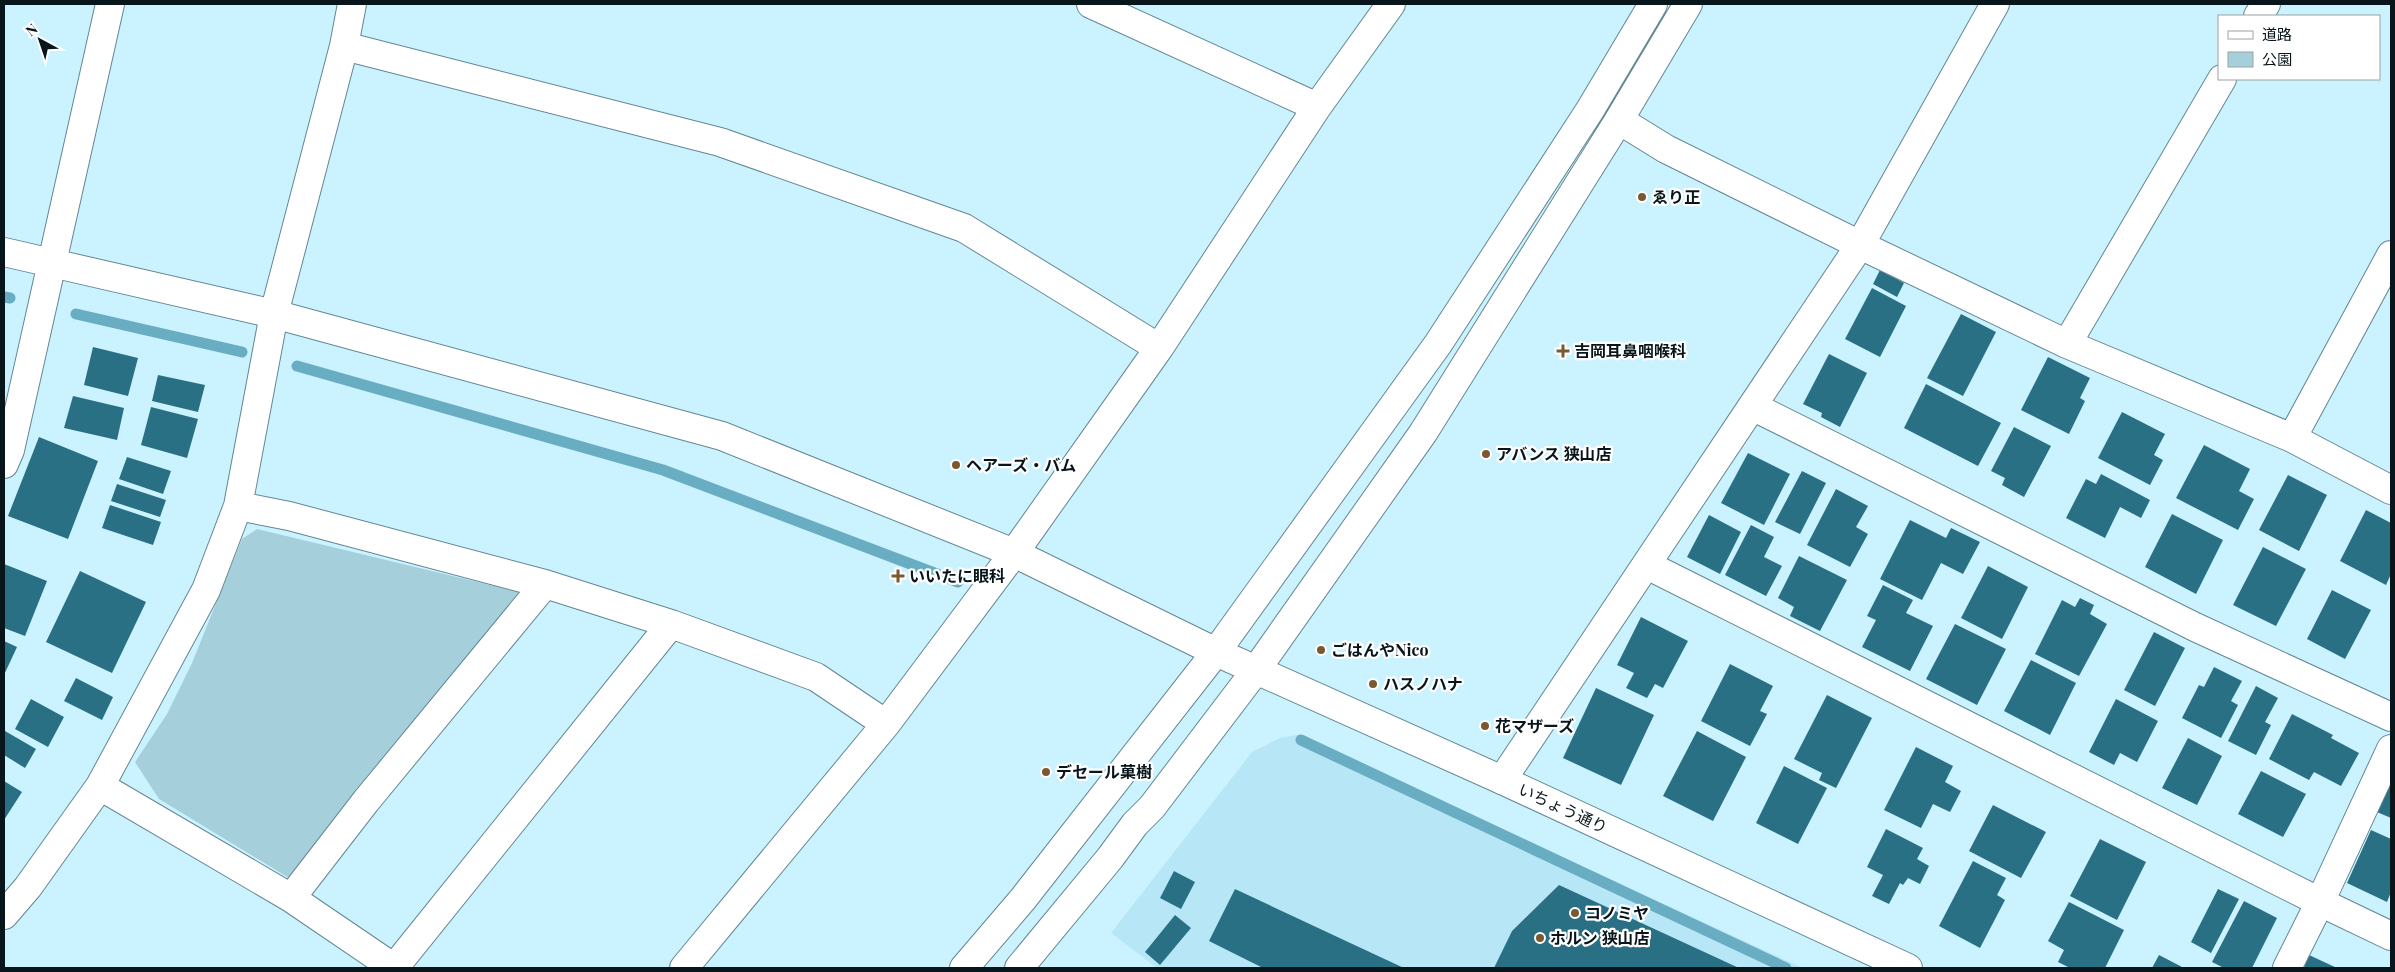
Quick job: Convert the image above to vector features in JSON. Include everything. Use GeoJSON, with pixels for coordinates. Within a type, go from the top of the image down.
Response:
{"type":"FeatureCollection","features":[{"type":"Feature","properties":{"kind":"street"},"geometry":{"type":"LineString","coordinates":[[6,454],[53,263],[110,4]]}},
{"type":"Feature","properties":{"kind":"street"},"geometry":{"type":"LineString","coordinates":[[4,914],[28,887],[100,786],[206,590],[238,506],[274,314],[344,46],[352,4]]}},
{"type":"Feature","properties":{"kind":"street"},"geometry":{"type":"LineString","coordinates":[[1091,4],[1317,107]]}},
{"type":"Feature","properties":{"kind":"street"},"geometry":{"type":"LineString","coordinates":[[684,968],[886,724],[1014,553],[1159,348],[1317,107],[1391,4]]}},
{"type":"Feature","properties":{"kind":"street"},"geometry":{"type":"LineString","coordinates":[[964,968],[1023,899],[1216,652],[1438,344],[1590,110],[1653,4]]}},
{"type":"Feature","properties":{"kind":"street"},"geometry":{"type":"LineString","coordinates":[[1019,968],[1110,858],[1135,824],[1152,808],[1256,670],[1423,433],[1619,120],[1688,4]]}},
{"type":"Feature","properties":{"kind":"street"},"geometry":{"type":"LineString","coordinates":[[1502,780],[1754,407],[1860,245],[1995,4]]}},
{"type":"Feature","properties":{"kind":"street"},"geometry":{"type":"LineString","coordinates":[[2259,15],[2266,4]]}},
{"type":"Feature","properties":{"kind":"street"},"geometry":{"type":"LineString","coordinates":[[344,46],[720,142],[964,228],[1159,348]]}},
{"type":"Feature","properties":{"kind":"street"},"geometry":{"type":"LineString","coordinates":[[2067,344],[2221,80]]}},
{"type":"Feature","properties":{"kind":"street"},"geometry":{"type":"LineString","coordinates":[[1619,120],[1666,149],[1860,245],[2067,344],[2292,438],[2391,490]]}},
{"type":"Feature","properties":{"kind":"street","name":"いちょう通り"},"geometry":{"type":"LineString","coordinates":[[4,252],[274,314],[722,436],[1014,553],[1216,652],[1502,780],[1908,968]]}},
{"type":"Feature","properties":{"kind":"street"},"geometry":{"type":"LineString","coordinates":[[2292,438],[2391,255]]}},
{"type":"Feature","properties":{"kind":"street"},"geometry":{"type":"LineString","coordinates":[[1754,407],[2195,627],[2391,717]]}},
{"type":"Feature","properties":{"kind":"street"},"geometry":{"type":"LineString","coordinates":[[238,506],[289,516],[545,584],[671,624],[816,677],[886,724]]}},
{"type":"Feature","properties":{"kind":"street"},"geometry":{"type":"LineString","coordinates":[[1648,565],[2391,936]]}},
{"type":"Feature","properties":{"kind":"street"},"geometry":{"type":"LineString","coordinates":[[291,898],[366,801],[545,584]]}},
{"type":"Feature","properties":{"kind":"street"},"geometry":{"type":"LineString","coordinates":[[100,786],[291,898],[394,968],[671,624]]}},
{"type":"Feature","properties":{"kind":"street"},"geometry":{"type":"LineString","coordinates":[[2287,968],[2391,749]]}},
{"type":"Feature","properties":{"kind":"shaded area"},"geometry":{"type":"Polygon","coordinates":[[[1297,735],[1803,968],[1157,968],[1111,933],[1252,752],[1280,738],[1297,735]]]}},
{"type":"Feature","properties":{"kind":"green space"},"geometry":{"type":"Polygon","coordinates":[[[257,529],[528,594],[294,881],[159,799],[135,762],[167,714],[192,663],[242,539],[257,529]]]}},
{"type":"Feature","properties":{"kind":"building"},"geometry":{"type":"Polygon","coordinates":[[[1880,270],[1904,283],[1897,297],[1873,284],[1880,270]]]}},
{"type":"Feature","properties":{"kind":"building"},"geometry":{"type":"Polygon","coordinates":[[[1872,288],[1906,306],[1880,357],[1845,339],[1872,288]]]}},
{"type":"Feature","properties":{"kind":"building"},"geometry":{"type":"Polygon","coordinates":[[[1961,314],[1996,332],[1963,396],[1927,378],[1961,314]]]}},
{"type":"Feature","properties":{"kind":"building"},"geometry":{"type":"Polygon","coordinates":[[[93,347],[138,358],[128,396],[84,385],[93,347]]]}},
{"type":"Feature","properties":{"kind":"building"},"geometry":{"type":"Polygon","coordinates":[[[1829,354],[1867,373],[1840,427],[1821,417],[1822,413],[1803,404],[1829,354]]]}},
{"type":"Feature","properties":{"kind":"building"},"geometry":{"type":"Polygon","coordinates":[[[2048,357],[2090,378],[2080,398],[2085,401],[2069,434],[2021,410],[2048,357]]]}},
{"type":"Feature","properties":{"kind":"building"},"geometry":{"type":"Polygon","coordinates":[[[158,375],[205,385],[198,412],[152,401],[158,375]]]}},
{"type":"Feature","properties":{"kind":"building"},"geometry":{"type":"Polygon","coordinates":[[[1926,384],[2001,423],[1978,466],[1904,428],[1926,384]]]}},
{"type":"Feature","properties":{"kind":"building"},"geometry":{"type":"Polygon","coordinates":[[[73,396],[124,408],[117,440],[64,428],[73,396]]]}},
{"type":"Feature","properties":{"kind":"building"},"geometry":{"type":"Polygon","coordinates":[[[151,407],[198,419],[187,458],[141,445],[151,407]]]}},
{"type":"Feature","properties":{"kind":"building"},"geometry":{"type":"Polygon","coordinates":[[[2122,412],[2165,434],[2154,455],[2163,460],[2150,485],[2098,458],[2122,412]]]}},
{"type":"Feature","properties":{"kind":"building"},"geometry":{"type":"Polygon","coordinates":[[[2014,427],[2051,446],[2024,497],[2002,485],[2005,478],[1991,471],[2014,427]]]}},
{"type":"Feature","properties":{"kind":"building"},"geometry":{"type":"Polygon","coordinates":[[[39,437],[98,461],[68,539],[8,516],[39,437]]]}},
{"type":"Feature","properties":{"kind":"building"},"geometry":{"type":"Polygon","coordinates":[[[2204,445],[2250,469],[2239,491],[2254,499],[2238,530],[2176,498],[2204,445]]]}},
{"type":"Feature","properties":{"kind":"building"},"geometry":{"type":"Polygon","coordinates":[[[1748,453],[1790,474],[1764,525],[1721,503],[1748,453]]]}},
{"type":"Feature","properties":{"kind":"building"},"geometry":{"type":"Polygon","coordinates":[[[127,457],[171,471],[163,494],[119,479],[127,457]]]}},
{"type":"Feature","properties":{"kind":"building"},"geometry":{"type":"Polygon","coordinates":[[[1802,471],[1826,483],[1800,534],[1775,522],[1802,471]]]}},
{"type":"Feature","properties":{"kind":"building"},"geometry":{"type":"Polygon","coordinates":[[[2101,474],[2150,500],[2141,518],[2120,507],[2105,538],[2066,518],[2086,479],[2096,484],[2101,474]]]}},
{"type":"Feature","properties":{"kind":"building"},"geometry":{"type":"Polygon","coordinates":[[[2288,475],[2327,495],[2299,551],[2259,530],[2288,475]]]}},
{"type":"Feature","properties":{"kind":"building"},"geometry":{"type":"Polygon","coordinates":[[[117,484],[166,500],[160,517],[111,501],[117,484]]]}},
{"type":"Feature","properties":{"kind":"building"},"geometry":{"type":"Polygon","coordinates":[[[1836,489],[1868,506],[1856,527],[1868,534],[1850,567],[1807,545],[1836,489]]]}},
{"type":"Feature","properties":{"kind":"building"},"geometry":{"type":"Polygon","coordinates":[[[110,505],[161,522],[153,545],[102,528],[110,505]]]}},
{"type":"Feature","properties":{"kind":"building"},"geometry":{"type":"Polygon","coordinates":[[[2366,510],[2391,523],[2391,574],[2386,585],[2340,561],[2366,510]]]}},
{"type":"Feature","properties":{"kind":"building"},"geometry":{"type":"Polygon","coordinates":[[[2172,514],[2223,540],[2196,594],[2145,567],[2172,514]]]}},
{"type":"Feature","properties":{"kind":"building"},"geometry":{"type":"Polygon","coordinates":[[[1709,515],[1741,532],[1720,574],[1687,557],[1709,515]]]}},
{"type":"Feature","properties":{"kind":"building"},"geometry":{"type":"Polygon","coordinates":[[[1910,520],[1946,538],[1951,528],[1980,542],[1963,574],[1941,563],[1922,600],[1880,579],[1910,520]]]}},
{"type":"Feature","properties":{"kind":"building"},"geometry":{"type":"Polygon","coordinates":[[[1751,525],[1774,537],[1764,557],[1782,566],[1766,596],[1725,575],[1751,525]]]}},
{"type":"Feature","properties":{"kind":"building"},"geometry":{"type":"Polygon","coordinates":[[[2263,547],[2306,569],[2276,626],[2233,605],[2263,547]]]}},
{"type":"Feature","properties":{"kind":"building"},"geometry":{"type":"Polygon","coordinates":[[[1799,556],[1847,580],[1820,631],[1790,616],[1794,607],[1778,598],[1799,556]]]}},
{"type":"Feature","properties":{"kind":"building"},"geometry":{"type":"Polygon","coordinates":[[[4,564],[47,581],[25,636],[4,628],[4,564]]]}},
{"type":"Feature","properties":{"kind":"building"},"geometry":{"type":"Polygon","coordinates":[[[1988,566],[2028,587],[2002,639],[1961,618],[1988,566]]]}},
{"type":"Feature","properties":{"kind":"building"},"geometry":{"type":"Polygon","coordinates":[[[80,571],[146,602],[112,673],[46,642],[80,571]]]}},
{"type":"Feature","properties":{"kind":"building"},"geometry":{"type":"Polygon","coordinates":[[[1883,585],[1913,600],[1906,613],[1933,626],[1910,671],[1862,647],[1876,620],[1867,616],[1883,585]]]}},
{"type":"Feature","properties":{"kind":"building"},"geometry":{"type":"Polygon","coordinates":[[[2332,590],[2371,610],[2345,659],[2307,639],[2332,590]]]}},
{"type":"Feature","properties":{"kind":"building"},"geometry":{"type":"Polygon","coordinates":[[[2080,598],[2094,605],[2090,614],[2107,624],[2079,676],[2035,654],[2062,600],[2075,607],[2080,598]]]}},
{"type":"Feature","properties":{"kind":"building"},"geometry":{"type":"Polygon","coordinates":[[[1641,617],[1688,641],[1663,688],[1655,684],[1647,698],[1626,688],[1634,673],[1617,665],[1641,617]]]}},
{"type":"Feature","properties":{"kind":"building"},"geometry":{"type":"Polygon","coordinates":[[[1955,624],[2006,649],[1977,705],[1926,679],[1955,624]]]}},
{"type":"Feature","properties":{"kind":"building"},"geometry":{"type":"Polygon","coordinates":[[[2154,632],[2185,648],[2155,706],[2124,690],[2154,632]]]}},
{"type":"Feature","properties":{"kind":"building"},"geometry":{"type":"Polygon","coordinates":[[[4,641],[17,647],[4,675],[4,641]]]}},
{"type":"Feature","properties":{"kind":"building"},"geometry":{"type":"Polygon","coordinates":[[[2031,660],[2076,683],[2050,735],[2004,711],[2031,660]]]}},
{"type":"Feature","properties":{"kind":"building"},"geometry":{"type":"Polygon","coordinates":[[[1730,664],[1773,686],[1760,711],[1767,714],[1750,746],[1701,721],[1730,664]]]}},
{"type":"Feature","properties":{"kind":"building"},"geometry":{"type":"Polygon","coordinates":[[[2214,667],[2242,681],[2231,701],[2238,705],[2221,738],[2182,718],[2199,685],[2204,687],[2214,667]]]}},
{"type":"Feature","properties":{"kind":"building"},"geometry":{"type":"Polygon","coordinates":[[[76,678],[113,697],[102,720],[64,701],[76,678]]]}},
{"type":"Feature","properties":{"kind":"building"},"geometry":{"type":"Polygon","coordinates":[[[2256,686],[2278,698],[2265,722],[2271,725],[2256,755],[2228,741],[2256,686]]]}},
{"type":"Feature","properties":{"kind":"building"},"geometry":{"type":"Polygon","coordinates":[[[1596,688],[1654,715],[1621,785],[1563,758],[1596,688]]]}},
{"type":"Feature","properties":{"kind":"building"},"geometry":{"type":"Polygon","coordinates":[[[1827,695],[1872,718],[1836,788],[1819,780],[1822,773],[1794,759],[1827,695]]]}},
{"type":"Feature","properties":{"kind":"building"},"geometry":{"type":"Polygon","coordinates":[[[31,699],[64,717],[48,747],[15,729],[31,699]]]}},
{"type":"Feature","properties":{"kind":"building"},"geometry":{"type":"Polygon","coordinates":[[[2116,699],[2158,721],[2137,762],[2120,753],[2114,765],[2089,752],[2116,699]]]}},
{"type":"Feature","properties":{"kind":"building"},"geometry":{"type":"Polygon","coordinates":[[[2292,714],[2333,735],[2331,738],[2359,753],[2341,786],[2314,772],[2309,780],[2269,759],[2292,714]]]}},
{"type":"Feature","properties":{"kind":"building"},"geometry":{"type":"Polygon","coordinates":[[[5,731],[36,749],[25,768],[4,755],[5,731]]]}},
{"type":"Feature","properties":{"kind":"building"},"geometry":{"type":"Polygon","coordinates":[[[1697,731],[1746,757],[1713,821],[1663,796],[1697,731]]]}},
{"type":"Feature","properties":{"kind":"building"},"geometry":{"type":"Polygon","coordinates":[[[2188,738],[2222,756],[2197,805],[2162,788],[2188,738]]]}},
{"type":"Feature","properties":{"kind":"building"},"geometry":{"type":"Polygon","coordinates":[[[1916,747],[1953,766],[1945,782],[1961,791],[1950,812],[1933,804],[1921,828],[1884,810],[1916,747]]]}},
{"type":"Feature","properties":{"kind":"building"},"geometry":{"type":"Polygon","coordinates":[[[1784,766],[1827,788],[1798,844],[1756,823],[1784,766]]]}},
{"type":"Feature","properties":{"kind":"building"},"geometry":{"type":"Polygon","coordinates":[[[2261,771],[2306,794],[2283,837],[2238,814],[2261,771]]]}},
{"type":"Feature","properties":{"kind":"building"},"geometry":{"type":"Polygon","coordinates":[[[4,781],[22,792],[4,820],[4,781]]]}},
{"type":"Feature","properties":{"kind":"building"},"geometry":{"type":"Polygon","coordinates":[[[2391,782],[2391,818],[2377,812],[2391,782]]]}},
{"type":"Feature","properties":{"kind":"building"},"geometry":{"type":"Polygon","coordinates":[[[1993,805],[2046,832],[2021,878],[1969,851],[1993,805]]]}},
{"type":"Feature","properties":{"kind":"building"},"geometry":{"type":"Polygon","coordinates":[[[1886,829],[1923,848],[1917,859],[1929,866],[1920,884],[1908,878],[1903,885],[1900,883],[1889,904],[1872,896],[1883,875],[1867,867],[1886,829]]]}},
{"type":"Feature","properties":{"kind":"building"},"geometry":{"type":"Polygon","coordinates":[[[2371,830],[2391,839],[2391,892],[2387,902],[2347,883],[2371,830]]]}},
{"type":"Feature","properties":{"kind":"building"},"geometry":{"type":"Polygon","coordinates":[[[2100,839],[2146,862],[2117,920],[2070,896],[2100,839]]]}},
{"type":"Feature","properties":{"kind":"building"},"geometry":{"type":"Polygon","coordinates":[[[1973,861],[2006,878],[1997,895],[2005,900],[1980,948],[1939,926],[1973,861]]]}},
{"type":"Feature","properties":{"kind":"building"},"geometry":{"type":"Polygon","coordinates":[[[1174,871],[1195,882],[1181,909],[1160,898],[1174,871]]]}},
{"type":"Feature","properties":{"kind":"building","name":"コノミヤ"},"geometry":{"type":"Polygon","coordinates":[[[1559,885],[1739,968],[1494,968],[1512,931],[1559,885]]]}},
{"type":"Feature","properties":{"kind":"building"},"geometry":{"type":"Polygon","coordinates":[[[1235,889],[1404,968],[1263,968],[1209,941],[1235,889]]]}},
{"type":"Feature","properties":{"kind":"building"},"geometry":{"type":"Polygon","coordinates":[[[2218,889],[2239,899],[2211,953],[2191,942],[2218,889]]]}},
{"type":"Feature","properties":{"kind":"building"},"geometry":{"type":"Polygon","coordinates":[[[2244,901],[2277,918],[2252,968],[2224,968],[2212,962],[2244,901]]]}},
{"type":"Feature","properties":{"kind":"building"},"geometry":{"type":"Polygon","coordinates":[[[2069,902],[2124,930],[2105,968],[2070,968],[2058,962],[2064,950],[2048,941],[2069,902]]]}},
{"type":"Feature","properties":{"kind":"building"},"geometry":{"type":"Polygon","coordinates":[[[1175,915],[1191,928],[1160,965],[1145,952],[1175,915]]]}},
{"type":"Feature","properties":{"kind":"building"},"geometry":{"type":"Polygon","coordinates":[[[2159,955],[2184,968],[2152,968],[2159,955]]]}},
{"type":"Feature","properties":{"kind":"building"},"geometry":{"type":"Polygon","coordinates":[[[2309,955],[2337,968],[2304,968],[2309,955]]]}},
{"type":"Feature","properties":{"kind":"waterway"},"geometry":{"type":"LineString","coordinates":[[4,297],[10,298]]}},
{"type":"Feature","properties":{"kind":"waterway"},"geometry":{"type":"LineString","coordinates":[[76,314],[242,352]]}},
{"type":"Feature","properties":{"kind":"waterway"},"geometry":{"type":"LineString","coordinates":[[297,366],[663,470],[958,582]]}},
{"type":"Feature","properties":{"kind":"waterway"},"geometry":{"type":"LineString","coordinates":[[1301,740],[1786,968]]}},
{"type":"Feature","properties":{"kind":"place","name":"ゑり正"},"geometry":{"type":"Point","coordinates":[1642,197]}},
{"type":"Feature","properties":{"kind":"place","name":"吉岡耳鼻咽喉科"},"geometry":{"type":"Point","coordinates":[1563,351]}},
{"type":"Feature","properties":{"kind":"place","name":"アバンス 狭山店"},"geometry":{"type":"Point","coordinates":[1486,454]}},
{"type":"Feature","properties":{"kind":"place","name":"ヘアーズ・バム"},"geometry":{"type":"Point","coordinates":[956,465]}},
{"type":"Feature","properties":{"kind":"place","name":"いいたに眼科"},"geometry":{"type":"Point","coordinates":[898,576]}},
{"type":"Feature","properties":{"kind":"place","name":"ごはんやNico"},"geometry":{"type":"Point","coordinates":[1321,650]}},
{"type":"Feature","properties":{"kind":"place","name":"ハスノハナ"},"geometry":{"type":"Point","coordinates":[1373,684]}},
{"type":"Feature","properties":{"kind":"place","name":"花マザーズ"},"geometry":{"type":"Point","coordinates":[1485,726]}},
{"type":"Feature","properties":{"kind":"place","name":"デセール菓樹"},"geometry":{"type":"Point","coordinates":[1046,772]}},
{"type":"Feature","properties":{"kind":"place","name":"コノミヤ"},"geometry":{"type":"Point","coordinates":[1575,913]}},
{"type":"Feature","properties":{"kind":"place","name":"ホルン 狭山店"},"geometry":{"type":"Point","coordinates":[1540,938]}}]}
